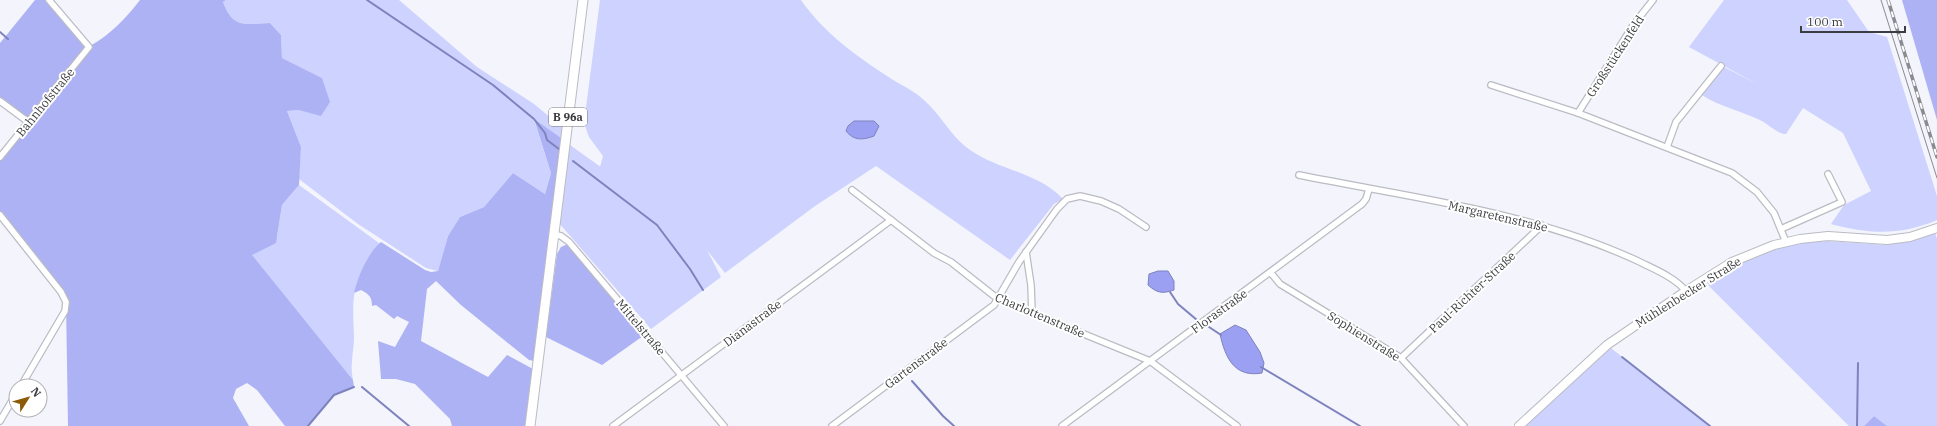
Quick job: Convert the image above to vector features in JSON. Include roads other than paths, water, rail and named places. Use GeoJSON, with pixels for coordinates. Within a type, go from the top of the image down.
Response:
{"type":"FeatureCollection","features":[{"type":"Feature","properties":{"kind":"main road","name":"B 96a"},"geometry":{"type":"LineString","coordinates":[[530,426],[583,0]]}},
{"type":"Feature","properties":{"kind":"main road","name":"Mühlenbecker Straße"},"geometry":{"type":"LineString","coordinates":[[1519,426],[1607,345],[1686,291],[1732,262],[1774,245],[1786,242],[1828,236],[1887,240],[1910,237],[1937,228]]}},
{"type":"Feature","properties":{"kind":"street","name":"Bahnhofstraße"},"geometry":{"type":"LineString","coordinates":[[0,157],[27,121],[89,47],[49,0]]}},
{"type":"Feature","properties":{"kind":"street","name":"Großstückenfeld"},"geometry":{"type":"LineString","coordinates":[[1578,114],[1634,24],[1653,0]]}},
{"type":"Feature","properties":{"kind":"street"},"geometry":{"type":"LineString","coordinates":[[1667,147],[1676,122],[1721,66]]}},
{"type":"Feature","properties":{"kind":"street"},"geometry":{"type":"LineString","coordinates":[[1491,85],[1578,114],[1732,173],[1758,192],[1774,213],[1786,242]]}},
{"type":"Feature","properties":{"kind":"street"},"geometry":{"type":"LineString","coordinates":[[0,101],[27,121]]}},
{"type":"Feature","properties":{"kind":"street"},"geometry":{"type":"LineString","coordinates":[[1781,229],[1842,202],[1828,174]]}},
{"type":"Feature","properties":{"kind":"street","name":"Margaretenstraße"},"geometry":{"type":"LineString","coordinates":[[1299,175],[1540,224],[1620,253],[1662,273],[1677,282],[1686,291]]}},
{"type":"Feature","properties":{"kind":"street","name":"Florastraße"},"geometry":{"type":"LineString","coordinates":[[1062,426],[1070,424],[1150,361],[1271,273],[1362,204],[1366,199],[1369,189]]}},
{"type":"Feature","properties":{"kind":"street","name":"Charlottenstraße"},"geometry":{"type":"LineString","coordinates":[[852,190],[934,253],[951,262],[998,299],[1150,361],[1237,426]]}},
{"type":"Feature","properties":{"kind":"street","name":"Gartenstraße"},"geometry":{"type":"LineString","coordinates":[[832,426],[994,305],[1026,252],[1057,209],[1066,200],[1072,197],[1084,196],[1101,201],[1119,209],[1146,227]]}},
{"type":"Feature","properties":{"kind":"street"},"geometry":{"type":"LineString","coordinates":[[0,215],[60,292],[66,302],[65,311],[26,378]]}},
{"type":"Feature","properties":{"kind":"street","name":"Dianastraße"},"geometry":{"type":"LineString","coordinates":[[613,426],[891,220]]}},
{"type":"Feature","properties":{"kind":"street","name":"Paul-Richter-Straße"},"geometry":{"type":"LineString","coordinates":[[1401,358],[1538,229],[1540,224]]}},
{"type":"Feature","properties":{"kind":"street","name":"Mittelstraße"},"geometry":{"type":"LineString","coordinates":[[553,234],[561,236],[569,242],[724,426]]}},
{"type":"Feature","properties":{"kind":"street"},"geometry":{"type":"LineString","coordinates":[[1026,252],[1031,286],[1032,313]]}},
{"type":"Feature","properties":{"kind":"street","name":"Sophienstraße"},"geometry":{"type":"LineString","coordinates":[[1271,273],[1280,284],[1401,358],[1464,426]]}},
{"type":"Feature","properties":{"kind":"street"},"geometry":{"type":"LineString","coordinates":[[0,421],[8,408]]}},
{"type":"Feature","properties":{"kind":"waterway"},"geometry":{"type":"LineString","coordinates":[[367,0],[493,85],[534,119],[545,133],[547,140],[559,149]]}},
{"type":"Feature","properties":{"kind":"waterway"},"geometry":{"type":"LineString","coordinates":[[0,32],[8,39]]}},
{"type":"Feature","properties":{"kind":"waterway"},"geometry":{"type":"LineString","coordinates":[[573,161],[657,225],[690,269],[703,290]]}},
{"type":"Feature","properties":{"kind":"waterway"},"geometry":{"type":"LineString","coordinates":[[1170,292],[1178,304],[1197,320]]}},
{"type":"Feature","properties":{"kind":"waterway"},"geometry":{"type":"LineString","coordinates":[[1206,325],[1221,335]]}},
{"type":"Feature","properties":{"kind":"waterway"},"geometry":{"type":"LineString","coordinates":[[1622,357],[1710,426]]}},
{"type":"Feature","properties":{"kind":"waterway"},"geometry":{"type":"LineString","coordinates":[[1857,426],[1858,363]]}},
{"type":"Feature","properties":{"kind":"waterway"},"geometry":{"type":"LineString","coordinates":[[1261,367],[1360,426]]}},
{"type":"Feature","properties":{"kind":"waterway"},"geometry":{"type":"LineString","coordinates":[[912,381],[943,416],[954,426]]}},
{"type":"Feature","properties":{"kind":"waterway"},"geometry":{"type":"LineString","coordinates":[[308,426],[334,395],[354,387]]}},
{"type":"Feature","properties":{"kind":"waterway"},"geometry":{"type":"LineString","coordinates":[[362,387],[409,426]]}},
{"type":"Feature","properties":{"kind":"tram line"},"geometry":{"type":"LineString","coordinates":[[1881,0],[1937,178]]}},
{"type":"Feature","properties":{"kind":"railway"},"geometry":{"type":"LineString","coordinates":[[1888,0],[1937,157]]}}]}
